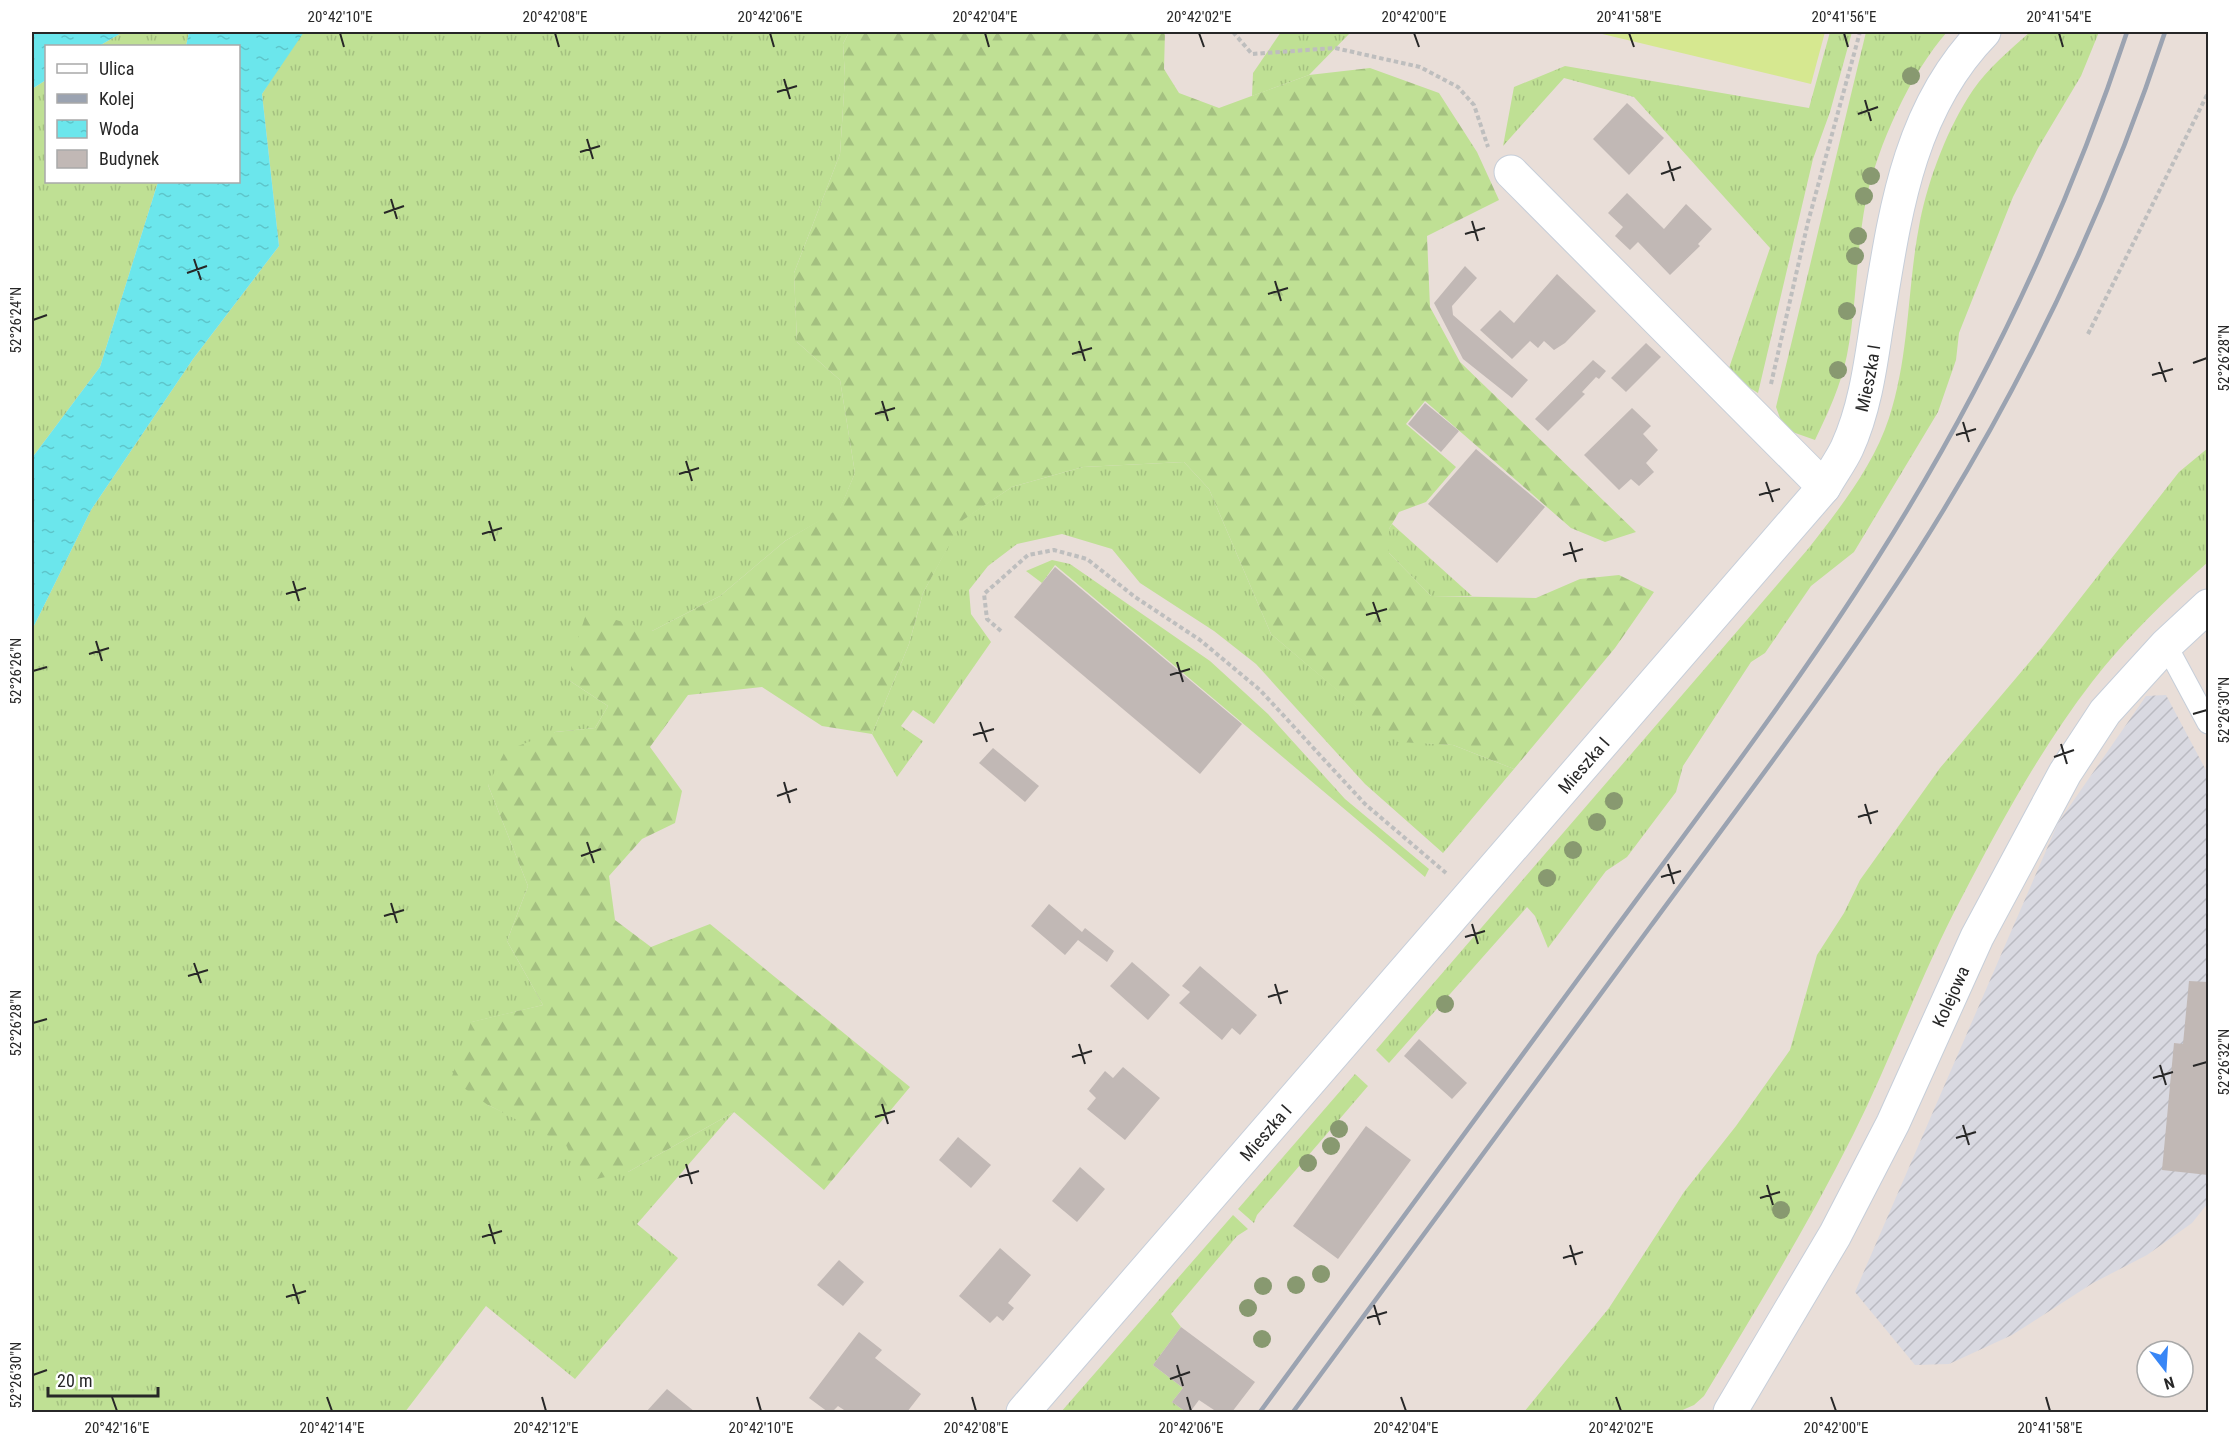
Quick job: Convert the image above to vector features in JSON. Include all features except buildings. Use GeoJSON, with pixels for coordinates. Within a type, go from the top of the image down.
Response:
{"type":"FeatureCollection","features":[{"type":"Feature","properties":{"kind":"street","name":"Mieszka I"},"geometry":{"type":"LineString","coordinates":[[1023,1413],[1824,487],[1847,449],[1859,417],[1869,372],[1897,200],[1921,127],[1953,67],[1984,32]]}},
{"type":"Feature","properties":{"kind":"street"},"geometry":{"type":"LineString","coordinates":[[1511,172],[1824,487]]}},
{"type":"Feature","properties":{"kind":"street","name":"Kolejowa"},"geometry":{"type":"LineString","coordinates":[[1730,1413],[1835,1235],[1893,1123],[1977,937],[2065,773],[2105,712],[2166,645],[2208,606]]}},
{"type":"Feature","properties":{"kind":"lane"},"geometry":{"type":"LineString","coordinates":[[2166,645],[2208,723]]}},
{"type":"Feature","properties":{"kind":"path"},"geometry":{"type":"LineString","coordinates":[[1233,32],[1252,54],[1335,48],[1420,67],[1458,87],[1474,105],[1490,150],[1511,172]]}},
{"type":"Feature","properties":{"kind":"path"},"geometry":{"type":"LineString","coordinates":[[1760,422],[1780,356],[1808,222],[1860,32]]}},
{"type":"Feature","properties":{"kind":"path"},"geometry":{"type":"LineString","coordinates":[[2088,334],[2208,93]]}},
{"type":"Feature","properties":{"kind":"path"},"geometry":{"type":"LineString","coordinates":[[1001,631],[987,619],[984,594],[1028,555],[1054,550],[1087,560],[1135,597],[1200,640],[1260,690],[1365,804],[1470,896]]}},
{"type":"Feature","properties":{"kind":"shaded area"},"geometry":{"type":"Polygon","coordinates":[[[2166,695],[2208,774],[2208,1203],[2192,1223],[2147,1255],[2093,1283],[2012,1335],[1949,1364],[1915,1365],[1855,1292],[2058,823],[2146,696],[2166,695]]]}},
{"type":"Feature","properties":{"kind":"green space"},"geometry":{"type":"Polygon","coordinates":[[[123,32],[189,32],[186,45],[101,45],[123,32]]]}},
{"type":"Feature","properties":{"kind":"green space"},"geometry":{"type":"Polygon","coordinates":[[[301,32],[849,32],[843,44],[845,77],[840,154],[794,273],[797,342],[840,380],[855,473],[840,509],[785,541],[720,596],[652,631],[570,681],[608,706],[595,728],[555,732],[488,785],[528,886],[507,941],[543,1005],[472,1022],[488,1105],[628,1172],[734,1112],[637,1224],[678,1258],[575,1379],[486,1306],[405,1412],[32,1412],[32,630],[91,510],[193,359],[279,246],[262,94],[301,32]]]}},
{"type":"Feature","properties":{"kind":"green space"},"geometry":{"type":"Polygon","coordinates":[[[849,32],[1165,32],[1164,69],[1179,93],[1219,108],[1309,75],[1370,68],[1439,93],[1477,152],[1499,200],[1427,236],[1430,307],[1460,362],[1636,532],[1605,542],[1571,528],[1425,401],[1406,424],[1456,467],[1426,502],[1399,512],[1389,529],[1389,553],[1431,596],[1536,598],[1580,579],[1619,575],[1654,592],[1615,648],[1514,769],[1453,745],[1398,742],[1271,634],[1209,489],[1184,462],[1083,467],[1012,487],[963,520],[923,593],[909,644],[872,734],[822,726],[762,687],[688,695],[650,747],[682,791],[675,823],[642,839],[609,876],[615,920],[651,947],[710,924],[910,1087],[824,1190],[734,1112],[628,1172],[583,1182],[566,1145],[488,1105],[451,1079],[471,1022],[543,1005],[507,941],[528,886],[488,785],[505,751],[555,732],[595,728],[608,706],[570,681],[572,657],[587,611],[652,631],[720,596],[785,541],[840,508],[855,473],[840,380],[797,342],[794,273],[840,154],[845,77],[843,44],[849,32]]]}},
{"type":"Feature","properties":{"kind":"green space"},"geometry":{"type":"Polygon","coordinates":[[[1281,32],[1351,32],[1309,75],[1252,96],[1253,73],[1281,32]]]}},
{"type":"Feature","properties":{"kind":"green space"},"geometry":{"type":"Polygon","coordinates":[[[1594,32],[1825,32],[1811,84],[1594,32]]]}},
{"type":"Feature","properties":{"kind":"green space"},"geometry":{"type":"Polygon","coordinates":[[[1830,32],[1852,32],[1830,112],[1813,159],[1758,393],[1727,374],[1770,248],[1634,97],[1564,78],[1503,146],[1514,87],[1565,66],[1809,108],[1830,32]]]}},
{"type":"Feature","properties":{"kind":"green space"},"geometry":{"type":"Polygon","coordinates":[[[1866,32],[1947,32],[1920,68],[1908,89],[1887,134],[1871,179],[1860,239],[1847,355],[1838,388],[1815,440],[1784,429],[1776,407],[1866,32]]]}},
{"type":"Feature","properties":{"kind":"green space"},"geometry":{"type":"Polygon","coordinates":[[[2030,32],[2099,32],[2081,76],[2038,148],[2013,197],[1959,333],[1956,360],[1938,412],[1854,552],[1811,586],[1765,653],[1751,662],[1683,766],[1676,792],[1627,857],[1606,871],[1548,948],[1535,916],[1527,907],[1389,1063],[1376,1050],[1808,549],[1865,470],[1882,436],[1896,394],[1905,345],[1920,221],[1940,153],[1955,120],[1973,90],[1985,74],[2030,32]]]}},
{"type":"Feature","properties":{"kind":"green space"},"geometry":{"type":"Polygon","coordinates":[[[45,81],[45,183],[158,183],[100,367],[32,458],[32,89],[45,81]]]}},
{"type":"Feature","properties":{"kind":"green space"},"geometry":{"type":"Polygon","coordinates":[[[2208,448],[2208,562],[2119,650],[2073,707],[2038,760],[1947,926],[1867,1106],[1836,1169],[1704,1396],[1694,1405],[1678,1412],[1524,1412],[1609,1308],[1684,1192],[1736,1126],[1790,1050],[1817,955],[1844,913],[1860,880],[1940,768],[2043,646],[2179,472],[2208,448]]]}},
{"type":"Feature","properties":{"kind":"green space"},"geometry":{"type":"Polygon","coordinates":[[[1184,462],[1209,489],[1271,634],[1398,741],[1453,745],[1514,769],[1443,853],[1365,784],[1256,664],[1214,631],[1140,583],[1112,549],[1062,534],[1017,544],[988,566],[969,590],[971,614],[991,642],[934,724],[913,710],[901,726],[923,741],[897,777],[872,734],[909,644],[923,593],[962,520],[1012,487],[1083,467],[1184,462]]]}},
{"type":"Feature","properties":{"kind":"green space"},"geometry":{"type":"Polygon","coordinates":[[[1392,524],[1472,596],[1431,596],[1389,553],[1389,529],[1392,524]]]}},
{"type":"Feature","properties":{"kind":"green space"},"geometry":{"type":"Polygon","coordinates":[[[1052,560],[1070,564],[1210,661],[1268,714],[1345,799],[1429,869],[1425,877],[1055,565],[1042,583],[1026,571],[1052,560]]]}},
{"type":"Feature","properties":{"kind":"green space"},"geometry":{"type":"Polygon","coordinates":[[[1355,1074],[1368,1086],[1257,1215],[1254,1223],[1238,1209],[1355,1074]]]}},
{"type":"Feature","properties":{"kind":"green space"},"geometry":{"type":"Polygon","coordinates":[[[1233,1215],[1248,1229],[1237,1236],[1171,1314],[1181,1327],[1153,1365],[1183,1388],[1172,1402],[1186,1412],[1061,1412],[1233,1215]]]}},
{"type":"Feature","properties":{"kind":"water"},"geometry":{"type":"Polygon","coordinates":[[[32,32],[123,32],[101,45],[45,45],[45,81],[32,89],[32,32]]]}},
{"type":"Feature","properties":{"kind":"water"},"geometry":{"type":"Polygon","coordinates":[[[189,32],[304,32],[262,94],[279,246],[193,359],[91,510],[32,630],[32,458],[100,367],[158,183],[240,183],[240,45],[186,45],[189,32]]]}},
{"type":"Feature","properties":{"kind":"railway"},"geometry":{"type":"LineString","coordinates":[[1260,1412],[1745,753],[1813,657],[1877,559],[1951,433],[2018,303],[2077,169],[2127,32]]}},
{"type":"Feature","properties":{"kind":"railway"},"geometry":{"type":"LineString","coordinates":[[1293,1412],[1787,741],[1854,647],[1918,551],[1992,427],[2058,299],[2116,167],[2165,32]]}}]}
